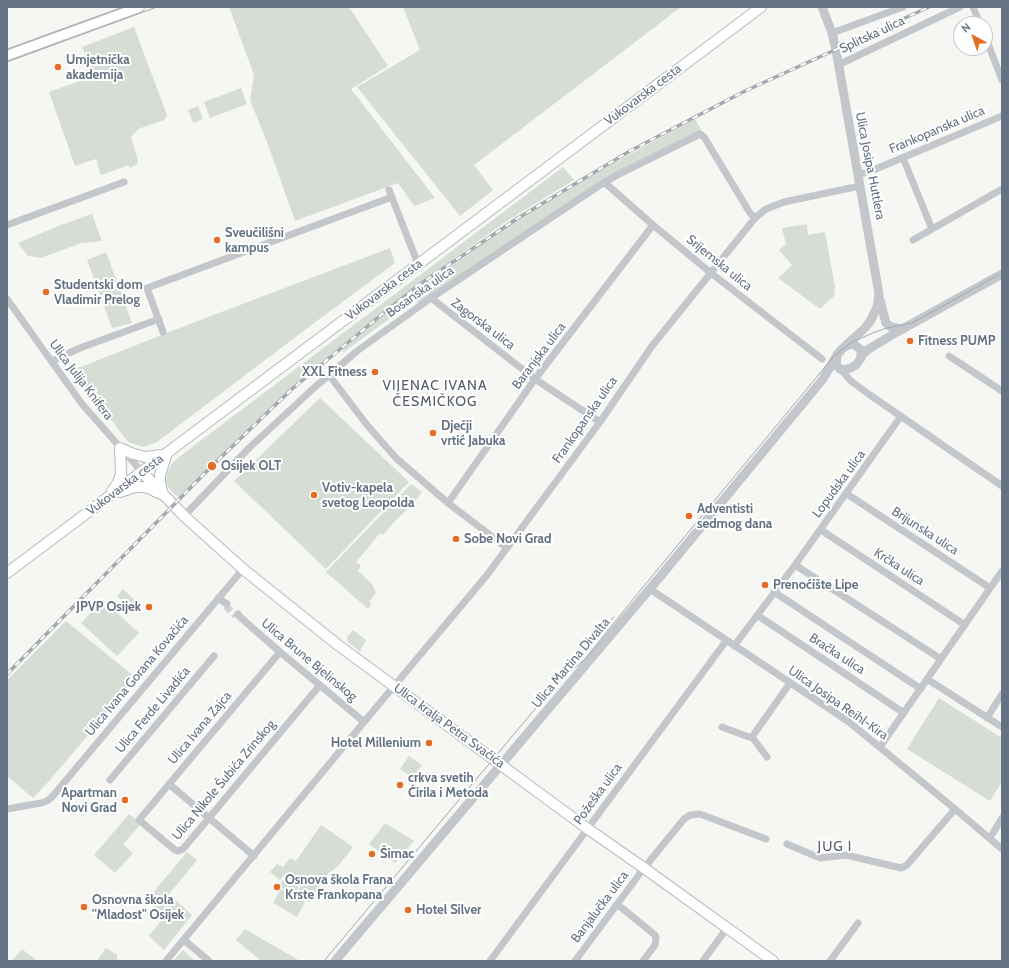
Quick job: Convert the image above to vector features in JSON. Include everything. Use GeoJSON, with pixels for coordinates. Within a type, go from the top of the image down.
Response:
{"type":"FeatureCollection","features":[{"type":"Feature","properties":{"kind":"main road"},"geometry":{"type":"LineString","coordinates":[[7,55],[126,10],[139,7]]}},
{"type":"Feature","properties":{"kind":"main road","name":"Vukovarska cesta"},"geometry":{"type":"LineString","coordinates":[[7,573],[761,7]]}},
{"type":"Feature","properties":{"kind":"main road"},"geometry":{"type":"LineString","coordinates":[[108,498],[116,487],[121,473],[120,448],[145,457],[160,456],[167,453]]}},
{"type":"Feature","properties":{"kind":"main road"},"geometry":{"type":"LineString","coordinates":[[163,495],[160,484],[160,475],[167,453]]}},
{"type":"Feature","properties":{"kind":"main road","name":"Ulica kralja Petra Svačića"},"geometry":{"type":"LineString","coordinates":[[142,472],[184,516],[243,569],[338,645],[588,829],[773,961]]}},
{"type":"Feature","properties":{"kind":"main road"},"geometry":{"type":"LineString","coordinates":[[108,498],[135,487],[149,488],[163,495]]}},
{"type":"Feature","properties":{"kind":"street","name":"Ulica Josipa Huttlera"},"geometry":{"type":"LineString","coordinates":[[822,7],[832,33],[879,294],[876,311],[865,328],[844,347]]}},
{"type":"Feature","properties":{"kind":"street"},"geometry":{"type":"LineString","coordinates":[[832,33],[903,7]]}},
{"type":"Feature","properties":{"kind":"street","name":"Splitska ulica"},"geometry":{"type":"LineString","coordinates":[[838,65],[960,7]]}},
{"type":"Feature","properties":{"kind":"street"},"geometry":{"type":"LineString","coordinates":[[993,56],[1002,80]]}},
{"type":"Feature","properties":{"kind":"street","name":"Frankopanska ulica"},"geometry":{"type":"LineString","coordinates":[[858,175],[869,172],[1002,116]]}},
{"type":"Feature","properties":{"kind":"street","name":"Bosanska ulica"},"geometry":{"type":"LineString","coordinates":[[184,516],[249,448],[329,375],[363,347],[431,298],[604,182],[700,134],[750,213],[755,218]]}},
{"type":"Feature","properties":{"kind":"street"},"geometry":{"type":"LineString","coordinates":[[903,158],[932,229]]}},
{"type":"Feature","properties":{"kind":"street"},"geometry":{"type":"LineString","coordinates":[[7,225],[124,182]]}},
{"type":"Feature","properties":{"kind":"street","name":"Srijemska ulica"},"geometry":{"type":"LineString","coordinates":[[604,182],[711,273],[822,359]]}},
{"type":"Feature","properties":{"kind":"street","name":"Frankopanska ulica"},"geometry":{"type":"LineString","coordinates":[[166,961],[487,575],[600,422],[652,346],[755,218],[766,209],[784,202],[860,186]]}},
{"type":"Feature","properties":{"kind":"street"},"geometry":{"type":"LineString","coordinates":[[913,240],[1002,189]]}},
{"type":"Feature","properties":{"kind":"street"},"geometry":{"type":"LineString","coordinates":[[163,332],[148,288],[390,193],[418,264]]}},
{"type":"Feature","properties":{"kind":"street","name":"Baranjska ulica"},"geometry":{"type":"LineString","coordinates":[[448,503],[535,379],[653,225]]}},
{"type":"Feature","properties":{"kind":"street"},"geometry":{"type":"LineString","coordinates":[[860,349],[900,331],[1002,274]]}},
{"type":"Feature","properties":{"kind":"street"},"geometry":{"type":"LineString","coordinates":[[879,294],[886,323],[900,331]]}},
{"type":"Feature","properties":{"kind":"street","name":"Zagorska ulica"},"geometry":{"type":"LineString","coordinates":[[431,298],[535,379],[600,422]]}},
{"type":"Feature","properties":{"kind":"street","name":"Ulica Julija Knifera"},"geometry":{"type":"LineString","coordinates":[[7,299],[93,418],[142,472]]}},
{"type":"Feature","properties":{"kind":"street"},"geometry":{"type":"LineString","coordinates":[[52,362],[80,348],[159,319]]}},
{"type":"Feature","properties":{"kind":"street","name":"Ulica Josipa Huttlera"},"geometry":{"type":"LineString","coordinates":[[860,349],[865,328]]}},
{"type":"Feature","properties":{"kind":"street"},"geometry":{"type":"LineString","coordinates":[[822,359],[830,360],[836,357],[844,347],[851,344],[860,349]]}},
{"type":"Feature","properties":{"kind":"street"},"geometry":{"type":"LineString","coordinates":[[840,369],[848,369],[859,361],[860,349]]}},
{"type":"Feature","properties":{"kind":"street"},"geometry":{"type":"LineString","coordinates":[[949,356],[1002,391]]}},
{"type":"Feature","properties":{"kind":"street"},"geometry":{"type":"LineString","coordinates":[[836,357],[836,365],[851,381],[1002,486]]}},
{"type":"Feature","properties":{"kind":"street","name":"Ulica Martina Divalta"},"geometry":{"type":"LineString","coordinates":[[335,961],[650,589],[824,376],[836,357]]}},
{"type":"Feature","properties":{"kind":"street"},"geometry":{"type":"LineString","coordinates":[[822,359],[825,366],[824,376]]}},
{"type":"Feature","properties":{"kind":"street"},"geometry":{"type":"LineString","coordinates":[[854,366],[853,374],[859,386]]}},
{"type":"Feature","properties":{"kind":"street","name":"Ulica Martina Divalta"},"geometry":{"type":"LineString","coordinates":[[824,376],[840,369]]}},
{"type":"Feature","properties":{"kind":"street"},"geometry":{"type":"LineString","coordinates":[[329,375],[388,450],[448,503],[507,548]]}},
{"type":"Feature","properties":{"kind":"street","name":"Lopudska ulica"},"geometry":{"type":"LineString","coordinates":[[734,646],[821,530],[901,416]]}},
{"type":"Feature","properties":{"kind":"street","name":"Brijunska ulica"},"geometry":{"type":"LineString","coordinates":[[847,494],[990,588]]}},
{"type":"Feature","properties":{"kind":"street","name":"Krčka ulica"},"geometry":{"type":"LineString","coordinates":[[821,530],[965,625]]}},
{"type":"Feature","properties":{"kind":"street"},"geometry":{"type":"LineString","coordinates":[[795,565],[941,659]]}},
{"type":"Feature","properties":{"kind":"street","name":"Ulica Ivana Gorana Kovačića"},"geometry":{"type":"LineString","coordinates":[[7,809],[41,804],[50,799],[224,603],[243,569]]}},
{"type":"Feature","properties":{"kind":"street"},"geometry":{"type":"LineString","coordinates":[[880,747],[1002,571]]}},
{"type":"Feature","properties":{"kind":"street","name":"Ulica Josipa Reihl-Kira"},"geometry":{"type":"LineString","coordinates":[[650,589],[849,722],[1002,849]]}},
{"type":"Feature","properties":{"kind":"street","name":"Bračka ulica"},"geometry":{"type":"LineString","coordinates":[[774,592],[921,689]]}},
{"type":"Feature","properties":{"kind":"street","name":"Bračka ulica"},"geometry":{"type":"LineString","coordinates":[[757,615],[904,713]]}},
{"type":"Feature","properties":{"kind":"street","name":"Ulica Brune Bjelinskog"},"geometry":{"type":"LineString","coordinates":[[238,616],[364,722]]}},
{"type":"Feature","properties":{"kind":"street","name":"Požeška ulica"},"geometry":{"type":"LineString","coordinates":[[490,961],[726,641]]}},
{"type":"Feature","properties":{"kind":"street","name":"Ulica Ivana Zajca"},"geometry":{"type":"LineString","coordinates":[[138,820],[280,652]]}},
{"type":"Feature","properties":{"kind":"street","name":"Ulica Ferde Livadića"},"geometry":{"type":"LineString","coordinates":[[110,780],[214,656]]}},
{"type":"Feature","properties":{"kind":"street"},"geometry":{"type":"LineString","coordinates":[[927,679],[1002,727]]}},
{"type":"Feature","properties":{"kind":"street"},"geometry":{"type":"LineString","coordinates":[[752,737],[790,683]]}},
{"type":"Feature","properties":{"kind":"street","name":"Ulica Nikole Šubića Zrinskog"},"geometry":{"type":"LineString","coordinates":[[138,820],[180,851],[185,847],[320,685]]}},
{"type":"Feature","properties":{"kind":"street"},"geometry":{"type":"LineString","coordinates":[[987,718],[1002,694]]}},
{"type":"Feature","properties":{"kind":"street"},"geometry":{"type":"LineString","coordinates":[[722,727],[749,738],[752,737]]}},
{"type":"Feature","properties":{"kind":"street"},"geometry":{"type":"LineString","coordinates":[[752,737],[766,757]]}},
{"type":"Feature","properties":{"kind":"street"},"geometry":{"type":"LineString","coordinates":[[169,784],[254,856]]}},
{"type":"Feature","properties":{"kind":"street"},"geometry":{"type":"LineString","coordinates":[[787,844],[820,858],[846,855],[901,868],[907,865],[955,809]]}},
{"type":"Feature","properties":{"kind":"street","name":"Banjalučka ulica"},"geometry":{"type":"LineString","coordinates":[[575,961],[644,868],[684,819],[690,815],[694,813],[700,814],[766,839]]}},
{"type":"Feature","properties":{"kind":"street"},"geometry":{"type":"LineString","coordinates":[[990,838],[1002,818]]}},
{"type":"Feature","properties":{"kind":"street"},"geometry":{"type":"LineString","coordinates":[[618,904],[656,938],[655,945],[643,961]]}},
{"type":"Feature","properties":{"kind":"street"},"geometry":{"type":"LineString","coordinates":[[830,961],[858,923]]}},
{"type":"Feature","properties":{"kind":"street"},"geometry":{"type":"LineString","coordinates":[[703,961],[727,928]]}},
{"type":"Feature","properties":{"kind":"street"},"geometry":{"type":"LineString","coordinates":[[184,940],[209,961]]}},
{"type":"Feature","properties":{"kind":"shaded area"},"geometry":{"type":"Polygon","coordinates":[[[229,7],[349,7],[388,66],[351,89],[435,198],[414,206],[398,183],[295,221],[267,142],[250,100],[254,75],[229,7]]]}},
{"type":"Feature","properties":{"kind":"shaded area"},"geometry":{"type":"Polygon","coordinates":[[[403,7],[681,7],[474,165],[493,190],[460,216],[357,87],[420,50],[403,7]]]}},
{"type":"Feature","properties":{"kind":"shaded area"},"geometry":{"type":"Polygon","coordinates":[[[134,27],[167,115],[164,120],[138,129],[131,137],[138,161],[136,165],[130,168],[129,165],[101,175],[96,159],[75,166],[49,92],[94,76],[82,47],[134,27]]]}},
{"type":"Feature","properties":{"kind":"shaded area"},"geometry":{"type":"Polygon","coordinates":[[[241,88],[247,104],[210,118],[204,102],[241,88]]]}},
{"type":"Feature","properties":{"kind":"shaded area"},"geometry":{"type":"Polygon","coordinates":[[[198,106],[203,119],[193,123],[188,110],[198,106]]]}},
{"type":"Feature","properties":{"kind":"shaded area"},"geometry":{"type":"Polygon","coordinates":[[[695,119],[701,130],[618,171],[419,304],[415,300],[344,352],[342,350],[380,318],[422,286],[508,225],[614,163],[695,119]]]}},
{"type":"Feature","properties":{"kind":"shaded area"},"geometry":{"type":"Polygon","coordinates":[[[563,167],[574,180],[507,221],[432,274],[385,310],[310,372],[179,498],[171,491],[166,483],[167,473],[172,463],[563,167]]]}},
{"type":"Feature","properties":{"kind":"shaded area"},"geometry":{"type":"Polygon","coordinates":[[[92,214],[102,241],[81,243],[41,258],[28,256],[18,243],[61,225],[92,214]]]}},
{"type":"Feature","properties":{"kind":"shaded area"},"geometry":{"type":"Polygon","coordinates":[[[807,224],[808,235],[825,232],[835,287],[834,296],[820,309],[778,278],[792,265],[779,250],[786,244],[782,228],[807,224]]]}},
{"type":"Feature","properties":{"kind":"shaded area"},"geometry":{"type":"Polygon","coordinates":[[[390,248],[395,263],[157,442],[144,447],[128,442],[73,370],[182,327],[390,248]]]}},
{"type":"Feature","properties":{"kind":"shaded area"},"geometry":{"type":"Polygon","coordinates":[[[106,252],[132,323],[112,328],[87,260],[106,252]]]}},
{"type":"Feature","properties":{"kind":"shaded area"},"geometry":{"type":"Polygon","coordinates":[[[320,398],[409,482],[326,569],[234,481],[320,398]]]}},
{"type":"Feature","properties":{"kind":"shaded area"},"geometry":{"type":"Polygon","coordinates":[[[411,484],[422,492],[383,535],[380,533],[356,562],[361,566],[358,571],[372,584],[376,593],[370,601],[371,605],[368,609],[326,572],[411,484]]]}},
{"type":"Feature","properties":{"kind":"shaded area"},"geometry":{"type":"Polygon","coordinates":[[[123,589],[138,603],[132,610],[117,596],[123,589]]]}},
{"type":"Feature","properties":{"kind":"shaded area"},"geometry":{"type":"Polygon","coordinates":[[[103,600],[139,633],[117,656],[81,623],[103,600]]]}},
{"type":"Feature","properties":{"kind":"shaded area"},"geometry":{"type":"Polygon","coordinates":[[[66,621],[136,678],[33,798],[7,776],[7,680],[66,621]]]}},
{"type":"Feature","properties":{"kind":"shaded area"},"geometry":{"type":"Polygon","coordinates":[[[353,630],[366,640],[360,652],[348,642],[347,637],[353,630]]]}},
{"type":"Feature","properties":{"kind":"shaded area"},"geometry":{"type":"Polygon","coordinates":[[[939,698],[1002,738],[1002,782],[990,801],[907,749],[939,698]]]}},
{"type":"Feature","properties":{"kind":"shaded area"},"geometry":{"type":"Polygon","coordinates":[[[409,756],[422,765],[413,778],[400,769],[409,756]]]}},
{"type":"Feature","properties":{"kind":"shaded area"},"geometry":{"type":"Polygon","coordinates":[[[129,814],[141,824],[123,844],[133,853],[115,873],[94,855],[129,814]]]}},
{"type":"Feature","properties":{"kind":"shaded area"},"geometry":{"type":"Polygon","coordinates":[[[385,823],[414,841],[395,863],[369,844],[385,823]]]}},
{"type":"Feature","properties":{"kind":"shaded area"},"geometry":{"type":"Polygon","coordinates":[[[321,825],[353,847],[339,865],[331,872],[330,871],[309,902],[296,894],[301,886],[284,875],[280,880],[270,872],[277,864],[283,867],[290,858],[296,861],[321,825]]]}},
{"type":"Feature","properties":{"kind":"shaded area"},"geometry":{"type":"Polygon","coordinates":[[[187,852],[197,860],[169,894],[192,915],[164,950],[149,936],[165,916],[147,900],[187,852]]]}},
{"type":"Feature","properties":{"kind":"shaded area"},"geometry":{"type":"Polygon","coordinates":[[[284,878],[299,887],[294,895],[279,886],[284,878]]]}},
{"type":"Feature","properties":{"kind":"shaded area"},"geometry":{"type":"Polygon","coordinates":[[[281,889],[305,902],[297,917],[273,903],[281,889]]]}},
{"type":"Feature","properties":{"kind":"shaded area"},"geometry":{"type":"Polygon","coordinates":[[[245,929],[300,961],[261,961],[236,940],[245,929]]]}},
{"type":"Feature","properties":{"kind":"shaded area"},"geometry":{"type":"Polygon","coordinates":[[[106,948],[117,955],[117,961],[97,961],[106,948]]]}},
{"type":"Feature","properties":{"kind":"shaded area"},"geometry":{"type":"Polygon","coordinates":[[[22,949],[37,961],[12,961],[22,949]]]}},
{"type":"Feature","properties":{"kind":"shaded area"},"geometry":{"type":"Polygon","coordinates":[[[183,950],[195,961],[173,961],[183,950]]]}},
{"type":"Feature","properties":{"kind":"tunnel"},"geometry":{"type":"LineString","coordinates":[[226,606],[236,616]]}},
{"type":"Feature","properties":{"kind":"tram line"},"geometry":{"type":"LineString","coordinates":[[7,50],[125,7]]}},
{"type":"Feature","properties":{"kind":"tram line"},"geometry":{"type":"LineString","coordinates":[[7,62],[157,7]]}},
{"type":"Feature","properties":{"kind":"tram line"},"geometry":{"type":"LineString","coordinates":[[556,684],[585,659],[834,356],[850,343],[875,332],[912,323],[1002,273]]}},
{"type":"Feature","properties":{"kind":"tram line"},"geometry":{"type":"LineString","coordinates":[[324,961],[601,629],[614,617]]}},
{"type":"Feature","properties":{"kind":"railway"},"geometry":{"type":"LineString","coordinates":[[7,674],[212,466],[292,389],[426,280],[518,218],[630,151],[745,91],[929,7]]}},
{"type":"Feature","properties":{"kind":"place","name":"Umjetnička akademija"},"geometry":{"type":"Point","coordinates":[58,67]}},
{"type":"Feature","properties":{"kind":"place","name":"Sveučilišni kampus"},"geometry":{"type":"Point","coordinates":[217,240]}},
{"type":"Feature","properties":{"kind":"place","name":"Studentski dom Vladimir Prelog"},"geometry":{"type":"Point","coordinates":[46,292]}},
{"type":"Feature","properties":{"kind":"place","name":"Fitness PUMP"},"geometry":{"type":"Point","coordinates":[910,341]}},
{"type":"Feature","properties":{"kind":"place","name":"XXL Fitness"},"geometry":{"type":"Point","coordinates":[375,372]}},
{"type":"Feature","properties":{"kind":"place","name":"Dječji vrtić Jabuka"},"geometry":{"type":"Point","coordinates":[433,433]}},
{"type":"Feature","properties":{"kind":"place","name":"Osijek OLT"},"geometry":{"type":"Point","coordinates":[212,466]}},
{"type":"Feature","properties":{"kind":"place","name":"Votiv-kapela svetog Leopolda"},"geometry":{"type":"Point","coordinates":[314,495]}},
{"type":"Feature","properties":{"kind":"place","name":"Adventisti sedmog dana"},"geometry":{"type":"Point","coordinates":[689,516]}},
{"type":"Feature","properties":{"kind":"place","name":"Sobe Novi Grad"},"geometry":{"type":"Point","coordinates":[456,539]}},
{"type":"Feature","properties":{"kind":"place","name":"Prenoćište Lipe"},"geometry":{"type":"Point","coordinates":[765,585]}},
{"type":"Feature","properties":{"kind":"place","name":"JPVP Osijek"},"geometry":{"type":"Point","coordinates":[149,607]}},
{"type":"Feature","properties":{"kind":"place","name":"Hotel Millenium"},"geometry":{"type":"Point","coordinates":[429,743]}},
{"type":"Feature","properties":{"kind":"place","name":"crkva svetih Ćirila i Metoda"},"geometry":{"type":"Point","coordinates":[400,785]}},
{"type":"Feature","properties":{"kind":"place","name":"Apartman Novi Grad"},"geometry":{"type":"Point","coordinates":[125,800]}},
{"type":"Feature","properties":{"kind":"place","name":"Šimac"},"geometry":{"type":"Point","coordinates":[372,854]}},
{"type":"Feature","properties":{"kind":"place","name":"Osnova škola Frana Krste Frankopana"},"geometry":{"type":"Point","coordinates":[277,887]}},
{"type":"Feature","properties":{"kind":"place","name":"Osnovna škola ''Mladost'' Osijek"},"geometry":{"type":"Point","coordinates":[84,907]}},
{"type":"Feature","properties":{"kind":"place","name":"Hotel Silver"},"geometry":{"type":"Point","coordinates":[408,910]}},
{"type":"Feature","properties":{"kind":"district","name":"VIJENAC IVANA ČESMIČKOG"},"geometry":{"type":"Point","coordinates":[435,394]}},
{"type":"Feature","properties":{"kind":"district","name":"JUG I"},"geometry":{"type":"Point","coordinates":[835,847]}}]}
